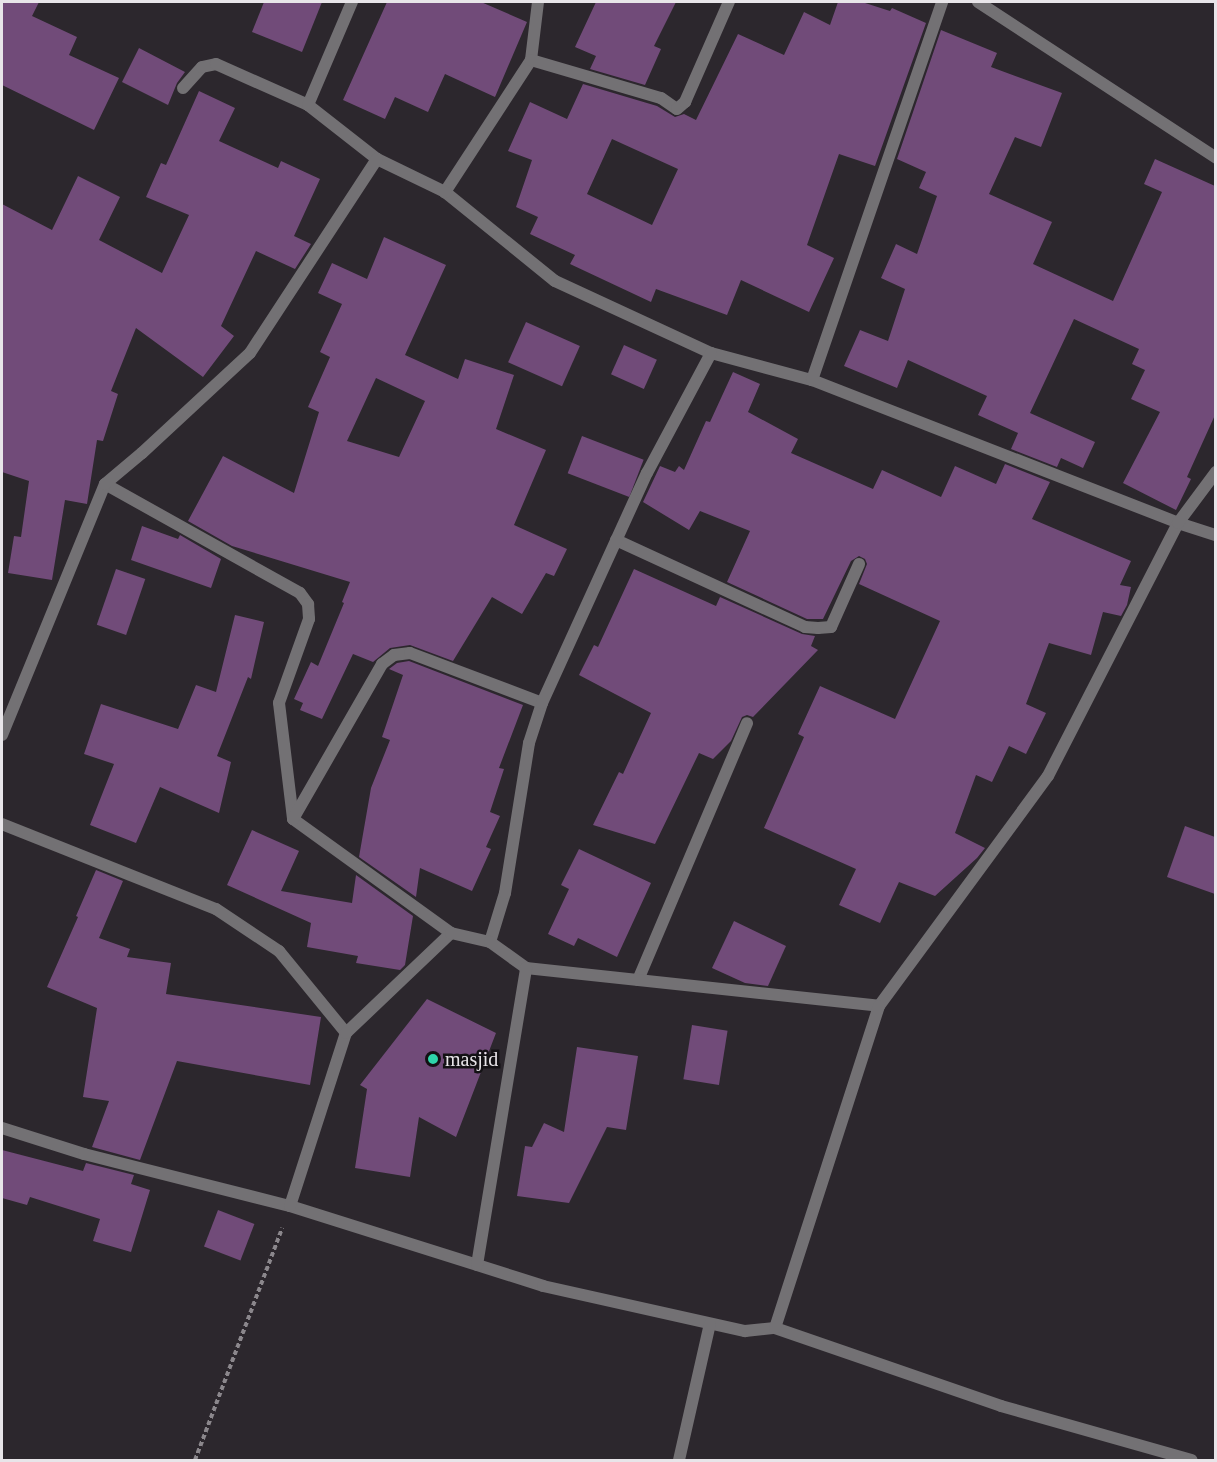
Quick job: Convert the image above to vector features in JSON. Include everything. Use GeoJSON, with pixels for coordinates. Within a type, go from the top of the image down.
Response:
{"type":"FeatureCollection","features":[{"type":"Feature","properties":{"kind":"street"},"geometry":{"type":"LineString","coordinates":[[308,105],[352,2]]}},
{"type":"Feature","properties":{"kind":"street"},"geometry":{"type":"LineString","coordinates":[[445,192],[531,60],[538,2]]}},
{"type":"Feature","properties":{"kind":"street"},"geometry":{"type":"LineString","coordinates":[[531,60],[661,98],[677,109],[685,102],[729,2]]}},
{"type":"Feature","properties":{"kind":"street"},"geometry":{"type":"LineString","coordinates":[[812,380],[942,2]]}},
{"type":"Feature","properties":{"kind":"street"},"geometry":{"type":"LineString","coordinates":[[978,2],[1215,158]]}},
{"type":"Feature","properties":{"kind":"street"},"geometry":{"type":"LineString","coordinates":[[183,88],[202,67],[216,64],[308,105],[377,159],[445,192],[555,281],[711,353],[812,380],[1178,523],[1215,535]]}},
{"type":"Feature","properties":{"kind":"street"},"geometry":{"type":"LineString","coordinates":[[2,735],[105,484],[142,453],[250,353],[377,159]]}},
{"type":"Feature","properties":{"kind":"street"},"geometry":{"type":"LineString","coordinates":[[490,942],[505,893],[529,743],[542,703],[647,473],[711,353]]}},
{"type":"Feature","properties":{"kind":"street"},"geometry":{"type":"LineString","coordinates":[[775,1328],[879,1006],[1048,776],[1178,523],[1215,472]]}},
{"type":"Feature","properties":{"kind":"street"},"geometry":{"type":"LineString","coordinates":[[105,484],[300,593],[308,604],[309,619],[279,703],[293,819],[451,933],[490,942],[526,968],[879,1006]]}},
{"type":"Feature","properties":{"kind":"street"},"geometry":{"type":"LineString","coordinates":[[616,540],[805,627],[831,627],[859,564]]}},
{"type":"Feature","properties":{"kind":"street"},"geometry":{"type":"LineString","coordinates":[[293,819],[382,664],[394,655],[410,653],[542,703]]}},
{"type":"Feature","properties":{"kind":"street"},"geometry":{"type":"LineString","coordinates":[[638,980],[747,723]]}},
{"type":"Feature","properties":{"kind":"street"},"geometry":{"type":"LineString","coordinates":[[2,824],[216,909],[279,951],[346,1033]]}},
{"type":"Feature","properties":{"kind":"street"},"geometry":{"type":"LineString","coordinates":[[290,1206],[346,1033],[451,933]]}},
{"type":"Feature","properties":{"kind":"street"},"geometry":{"type":"LineString","coordinates":[[477,1265],[526,968]]}},
{"type":"Feature","properties":{"kind":"street"},"geometry":{"type":"LineString","coordinates":[[2,1128],[84,1154],[290,1206],[543,1286],[710,1324],[746,1330],[775,1328],[1001,1406],[1192,1461]]}},
{"type":"Feature","properties":{"kind":"street"},"geometry":{"type":"LineString","coordinates":[[679,1461],[710,1324]]}},
{"type":"Feature","properties":{"kind":"path"},"geometry":{"type":"LineString","coordinates":[[195,1461],[290,1206]]}},
{"type":"Feature","properties":{"kind":"building"},"geometry":{"type":"Polygon","coordinates":[[[2,2],[39,2],[32,16],[77,37],[69,55],[119,78],[94,130],[2,85],[2,2]]]}},
{"type":"Feature","properties":{"kind":"building"},"geometry":{"type":"Polygon","coordinates":[[[264,2],[322,2],[302,52],[252,32],[264,2]]]}},
{"type":"Feature","properties":{"kind":"building"},"geometry":{"type":"Polygon","coordinates":[[[387,2],[481,2],[527,22],[495,97],[445,74],[428,112],[395,97],[385,119],[343,100],[387,2]]]}},
{"type":"Feature","properties":{"kind":"building"},"geometry":{"type":"Polygon","coordinates":[[[596,2],[676,2],[654,46],[661,49],[645,85],[590,69],[596,56],[575,47],[596,2]]]}},
{"type":"Feature","properties":{"kind":"building"},"geometry":{"type":"Polygon","coordinates":[[[838,2],[862,2],[890,11],[892,8],[926,23],[875,166],[839,154],[807,245],[834,258],[809,312],[741,280],[727,315],[656,289],[651,302],[570,264],[575,255],[530,234],[538,217],[516,207],[532,160],[508,151],[530,102],[567,119],[583,84],[657,106],[675,117],[684,114],[696,120],[738,34],[784,55],[804,12],[830,25],[838,2]],[[612,139],[587,194],[652,225],[678,169],[612,139]]]}},
{"type":"Feature","properties":{"kind":"building"},"geometry":{"type":"Polygon","coordinates":[[[941,30],[997,53],[991,67],[1062,93],[1041,147],[1015,137],[989,194],[1052,222],[1033,264],[1113,301],[1162,192],[1144,184],[1155,159],[1215,186],[1215,415],[1187,477],[1191,479],[1176,510],[1123,483],[1160,412],[1131,399],[1145,370],[1132,364],[1139,349],[1074,319],[1030,413],[1095,442],[1083,468],[1061,458],[1057,467],[1011,449],[1018,433],[978,415],[987,396],[908,360],[897,388],[844,366],[860,330],[888,341],[905,289],[881,278],[896,244],[917,254],[937,196],[919,188],[926,172],[897,159],[941,30]]]}},
{"type":"Feature","properties":{"kind":"building"},"geometry":{"type":"Polygon","coordinates":[[[139,48],[185,72],[177,83],[168,105],[122,82],[139,48]]]}},
{"type":"Feature","properties":{"kind":"building"},"geometry":{"type":"Polygon","coordinates":[[[199,91],[235,108],[219,141],[278,168],[281,161],[320,179],[294,236],[311,244],[295,269],[256,251],[221,326],[234,336],[203,377],[136,328],[111,391],[118,394],[103,441],[97,440],[87,504],[65,500],[52,580],[8,573],[14,536],[21,537],[29,481],[2,472],[2,204],[52,230],[78,176],[120,197],[99,240],[162,273],[189,215],[146,197],[161,163],[166,165],[199,91]]]}},
{"type":"Feature","properties":{"kind":"building"},"geometry":{"type":"Polygon","coordinates":[[[384,237],[446,265],[405,355],[458,379],[465,359],[514,375],[496,429],[546,450],[514,525],[567,549],[554,576],[546,573],[522,614],[492,597],[453,661],[410,645],[390,648],[373,662],[353,654],[322,719],[300,710],[303,703],[294,699],[311,662],[318,666],[344,603],[342,602],[350,582],[232,546],[188,521],[223,456],[294,493],[319,412],[308,407],[330,357],[320,352],[342,304],[318,293],[332,263],[367,279],[384,237]],[[376,378],[347,441],[399,457],[425,401],[376,378]]]}},
{"type":"Feature","properties":{"kind":"building"},"geometry":{"type":"Polygon","coordinates":[[[526,322],[580,346],[562,386],[508,362],[526,322]]]}},
{"type":"Feature","properties":{"kind":"building"},"geometry":{"type":"Polygon","coordinates":[[[624,345],[657,360],[644,389],[611,374],[624,345]]]}},
{"type":"Feature","properties":{"kind":"building"},"geometry":{"type":"Polygon","coordinates":[[[733,372],[760,384],[748,412],[798,439],[791,453],[873,489],[882,470],[941,497],[955,466],[996,484],[1005,464],[1050,482],[1032,519],[1131,561],[1120,585],[1131,587],[1127,605],[1121,616],[1103,612],[1091,655],[1049,643],[1026,704],[1046,713],[1026,754],[1009,746],[992,782],[976,775],[955,833],[985,848],[935,896],[899,882],[880,923],[839,905],[856,869],[764,828],[804,737],[798,734],[820,686],[895,719],[940,621],[859,584],[867,564],[865,559],[859,556],[851,561],[823,619],[807,619],[727,582],[750,531],[700,511],[689,530],[643,502],[660,466],[675,472],[679,466],[684,470],[706,421],[710,422],[733,372]]]}},
{"type":"Feature","properties":{"kind":"building"},"geometry":{"type":"Polygon","coordinates":[[[582,436],[644,460],[629,497],[568,473],[582,436]]]}},
{"type":"Feature","properties":{"kind":"building"},"geometry":{"type":"Polygon","coordinates":[[[142,526],[178,539],[180,535],[221,559],[211,588],[131,560],[142,526]]]}},
{"type":"Feature","properties":{"kind":"building"},"geometry":{"type":"Polygon","coordinates":[[[116,569],[145,579],[126,635],[97,625],[116,569]]]}},
{"type":"Feature","properties":{"kind":"building"},"geometry":{"type":"Polygon","coordinates":[[[634,569],[716,606],[720,597],[802,634],[815,636],[811,646],[818,650],[753,717],[747,715],[742,717],[731,741],[713,759],[699,753],[655,844],[593,825],[619,772],[623,774],[651,713],[579,675],[594,645],[598,647],[634,569]]]}},
{"type":"Feature","properties":{"kind":"building"},"geometry":{"type":"Polygon","coordinates":[[[235,615],[264,622],[251,679],[248,677],[217,756],[231,762],[219,813],[160,787],[136,843],[90,825],[114,764],[84,754],[101,704],[178,729],[196,685],[216,692],[235,615]]]}},
{"type":"Feature","properties":{"kind":"building"},"geometry":{"type":"Polygon","coordinates":[[[409,661],[523,705],[499,768],[504,769],[490,812],[500,816],[486,847],[491,849],[472,891],[420,868],[416,897],[359,857],[371,788],[390,740],[382,737],[403,675],[389,669],[397,663],[409,661]]]}},
{"type":"Feature","properties":{"kind":"building"},"geometry":{"type":"Polygon","coordinates":[[[1185,826],[1215,837],[1215,894],[1167,877],[1185,826]]]}},
{"type":"Feature","properties":{"kind":"building"},"geometry":{"type":"Polygon","coordinates":[[[252,830],[299,851],[281,891],[352,903],[356,875],[413,916],[405,965],[400,970],[356,963],[358,956],[307,947],[311,923],[227,885],[252,830]]]}},
{"type":"Feature","properties":{"kind":"building"},"geometry":{"type":"Polygon","coordinates":[[[579,849],[651,883],[617,957],[578,938],[574,946],[548,934],[569,889],[561,885],[579,849]]]}},
{"type":"Feature","properties":{"kind":"building"},"geometry":{"type":"Polygon","coordinates":[[[96,870],[123,881],[99,938],[130,949],[127,957],[171,963],[166,994],[321,1017],[310,1085],[177,1061],[140,1160],[92,1147],[109,1101],[83,1097],[97,1008],[47,987],[96,870]]]}},
{"type":"Feature","properties":{"kind":"building"},"geometry":{"type":"Polygon","coordinates":[[[734,921],[786,946],[768,986],[745,983],[712,968],[734,921]]]}},
{"type":"Feature","properties":{"kind":"building","name":"masjid"},"geometry":{"type":"Polygon","coordinates":[[[427,999],[496,1033],[456,1137],[419,1117],[410,1177],[355,1168],[367,1089],[360,1085],[427,999]]]}},
{"type":"Feature","properties":{"kind":"building"},"geometry":{"type":"Polygon","coordinates":[[[692,1025],[728,1031],[719,1085],[683,1079],[692,1025]]]}},
{"type":"Feature","properties":{"kind":"building"},"geometry":{"type":"Polygon","coordinates":[[[577,1047],[638,1056],[626,1130],[607,1127],[569,1203],[517,1196],[525,1146],[532,1147],[544,1123],[564,1132],[577,1047]]]}},
{"type":"Feature","properties":{"kind":"building"},"geometry":{"type":"Polygon","coordinates":[[[2,1150],[83,1171],[86,1163],[134,1175],[131,1184],[150,1190],[131,1252],[93,1241],[100,1219],[30,1197],[27,1205],[2,1198],[2,1150]]]}},
{"type":"Feature","properties":{"kind":"building"},"geometry":{"type":"Polygon","coordinates":[[[218,1210],[254,1224],[240,1260],[204,1246],[218,1210]]]}},
{"type":"Feature","properties":{"kind":"place","name":"masjid"},"geometry":{"type":"Point","coordinates":[433,1059]}}]}
